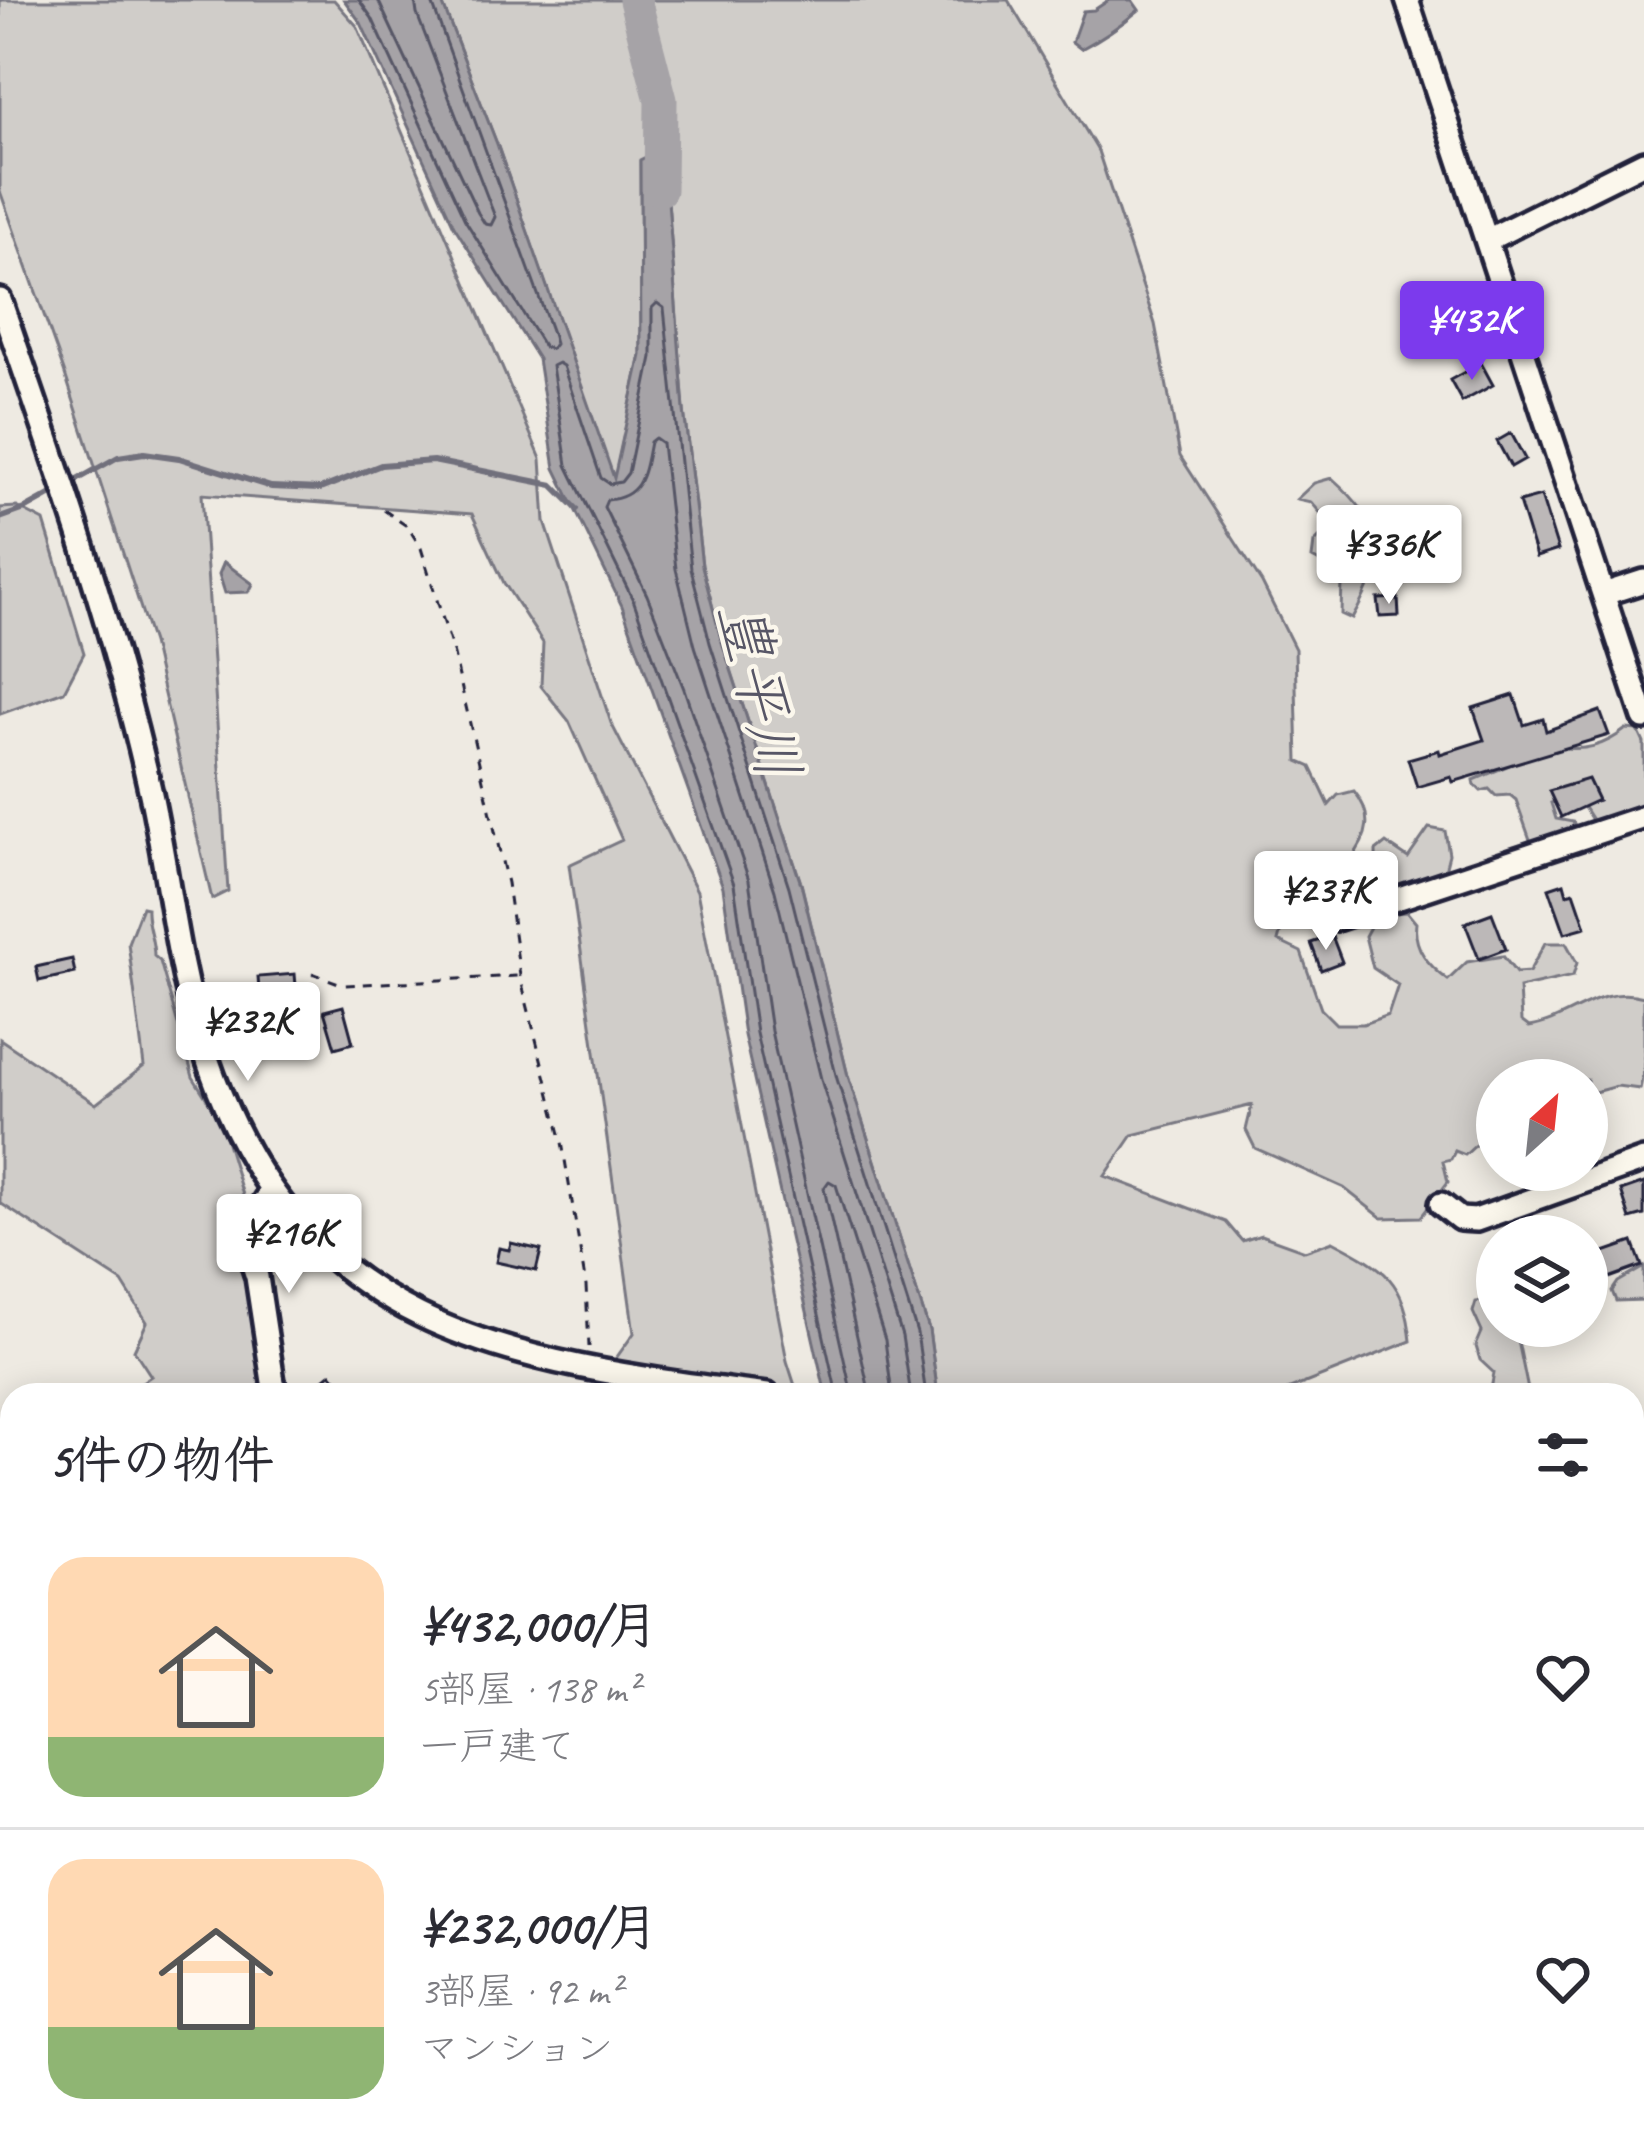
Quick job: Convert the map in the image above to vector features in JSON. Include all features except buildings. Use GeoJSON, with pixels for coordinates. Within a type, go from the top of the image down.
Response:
{"type":"FeatureCollection","features":[{"type":"Feature","properties":{"kind":"street"},"geometry":{"type":"LineString","coordinates":[[1407,0],[1644,718]]}},
{"type":"Feature","properties":{"kind":"street"},"geometry":{"type":"LineString","coordinates":[[1489,239],[1644,162]]}},
{"type":"Feature","properties":{"kind":"street"},"geometry":{"type":"LineString","coordinates":[[0,300],[116,645],[201,1042],[233,1126],[271,1190],[310,1238],[398,1306],[465,1336],[590,1367],[691,1383]]}},
{"type":"Feature","properties":{"kind":"street"},"geometry":{"type":"LineString","coordinates":[[1604,593],[1644,581]]}},
{"type":"Feature","properties":{"kind":"street"},"geometry":{"type":"LineString","coordinates":[[1336,919],[1644,818]]}},
{"type":"Feature","properties":{"kind":"street"},"geometry":{"type":"LineString","coordinates":[[1441,1204],[1460,1219],[1476,1220],[1644,1160]]}},
{"type":"Feature","properties":{"kind":"street"},"geometry":{"type":"LineString","coordinates":[[271,1190],[254,1219],[248,1249],[273,1383]]}},
{"type":"Feature","properties":{"kind":"path"},"geometry":{"type":"LineString","coordinates":[[383,510],[408,527],[422,548],[454,655],[507,883],[520,976],[562,1142],[586,1286],[590,1367]]}},
{"type":"Feature","properties":{"kind":"path"},"geometry":{"type":"LineString","coordinates":[[312,973],[344,985],[520,976]]}},
{"type":"Feature","properties":{"kind":"shaded area"},"geometry":{"type":"Polygon","coordinates":[[[0,0],[334,0],[357,26],[541,459],[545,522],[611,723],[697,891],[794,1383],[598,1383],[634,1333],[569,865],[622,840],[569,721],[541,686],[543,643],[504,583],[472,514],[202,494],[228,891],[212,899],[152,643],[0,191],[0,0]]]}},
{"type":"Feature","properties":{"kind":"shaded area"},"geometry":{"type":"Polygon","coordinates":[[[441,0],[1008,0],[1098,151],[1155,324],[1180,456],[1262,583],[1295,649],[1298,761],[1311,767],[1329,805],[1338,795],[1354,791],[1367,817],[1365,834],[1350,860],[1327,855],[1296,874],[1278,941],[1301,952],[1321,1009],[1336,1024],[1363,1024],[1388,1015],[1398,985],[1373,968],[1365,936],[1377,914],[1407,912],[1416,923],[1423,955],[1448,980],[1467,962],[1503,956],[1516,973],[1529,972],[1545,943],[1566,943],[1577,963],[1573,976],[1519,988],[1521,1021],[1529,1027],[1544,1023],[1612,995],[1644,997],[1640,1089],[1608,1088],[1608,1059],[1476,1059],[1476,1145],[1465,1155],[1455,1151],[1443,1161],[1448,1182],[1421,1217],[1382,1218],[1344,1188],[1255,1148],[1246,1130],[1252,1105],[1133,1135],[1105,1176],[1226,1222],[1242,1241],[1261,1235],[1305,1251],[1333,1241],[1389,1279],[1404,1304],[1411,1341],[1305,1383],[936,1383],[929,1330],[848,1076],[801,883],[721,639],[702,566],[684,410],[664,149],[640,161],[641,355],[614,481],[497,144],[441,0]]]}},
{"type":"Feature","properties":{"kind":"shaded area"},"geometry":{"type":"Polygon","coordinates":[[[1332,478],[1363,511],[1376,543],[1372,577],[1352,619],[1341,614],[1342,582],[1331,568],[1312,558],[1314,543],[1323,534],[1324,517],[1311,502],[1297,499],[1314,483],[1332,478]]]}},
{"type":"Feature","properties":{"kind":"shaded area"},"geometry":{"type":"Polygon","coordinates":[[[17,507],[44,521],[84,653],[64,691],[0,714],[0,508],[17,507]]]}},
{"type":"Feature","properties":{"kind":"shaded area"},"geometry":{"type":"Polygon","coordinates":[[[1626,729],[1638,730],[1644,743],[1644,808],[1594,823],[1576,795],[1551,803],[1556,819],[1573,822],[1579,831],[1533,848],[1516,800],[1475,785],[1474,780],[1556,745],[1593,746],[1626,729]]]}},
{"type":"Feature","properties":{"kind":"shaded area"},"geometry":{"type":"Polygon","coordinates":[[[1429,828],[1445,831],[1449,854],[1445,870],[1396,889],[1384,882],[1377,870],[1376,851],[1386,843],[1408,858],[1429,828]]]}},
{"type":"Feature","properties":{"kind":"shaded area"},"geometry":{"type":"Polygon","coordinates":[[[142,907],[147,908],[154,956],[160,961],[193,1077],[220,1120],[246,1205],[240,1250],[264,1383],[141,1383],[151,1376],[134,1350],[147,1322],[122,1282],[0,1203],[0,1039],[96,1104],[144,1066],[128,943],[142,907]]]}},
{"type":"Feature","properties":{"kind":"shaded area"},"geometry":{"type":"Polygon","coordinates":[[[1644,1267],[1644,1300],[1616,1301],[1612,1291],[1618,1282],[1644,1267]]]}},
{"type":"Feature","properties":{"kind":"shaded area"},"geometry":{"type":"Polygon","coordinates":[[[1476,1347],[1519,1347],[1527,1383],[1492,1383],[1494,1373],[1480,1360],[1476,1347]]]}},
{"type":"Feature","properties":{"kind":"water"},"geometry":{"type":"Polygon","coordinates":[[[344,0],[441,0],[497,144],[614,478],[641,355],[640,160],[664,148],[684,410],[702,566],[801,884],[848,1076],[929,1330],[936,1383],[823,1383],[744,1035],[723,887],[622,606],[555,468],[538,359],[454,226],[361,23],[344,0]]]}},
{"type":"Feature","properties":{"kind":"water"},"geometry":{"type":"Polygon","coordinates":[[[1109,0],[1132,0],[1139,10],[1081,49],[1072,42],[1083,11],[1109,0]]]}},
{"type":"Feature","properties":{"kind":"water"},"geometry":{"type":"Polygon","coordinates":[[[224,562],[253,584],[249,592],[225,593],[219,574],[224,562]]]}},
{"type":"Feature","properties":{"kind":"waterway","name":"豊平川"},"geometry":{"type":"LineString","coordinates":[[635,0],[661,100],[660,190]]}},
{"type":"Feature","properties":{"kind":"waterway"},"geometry":{"type":"LineString","coordinates":[[0,518],[118,457],[144,453],[179,458],[271,487],[320,489],[381,465],[433,461],[553,485],[577,509]]}}]}
